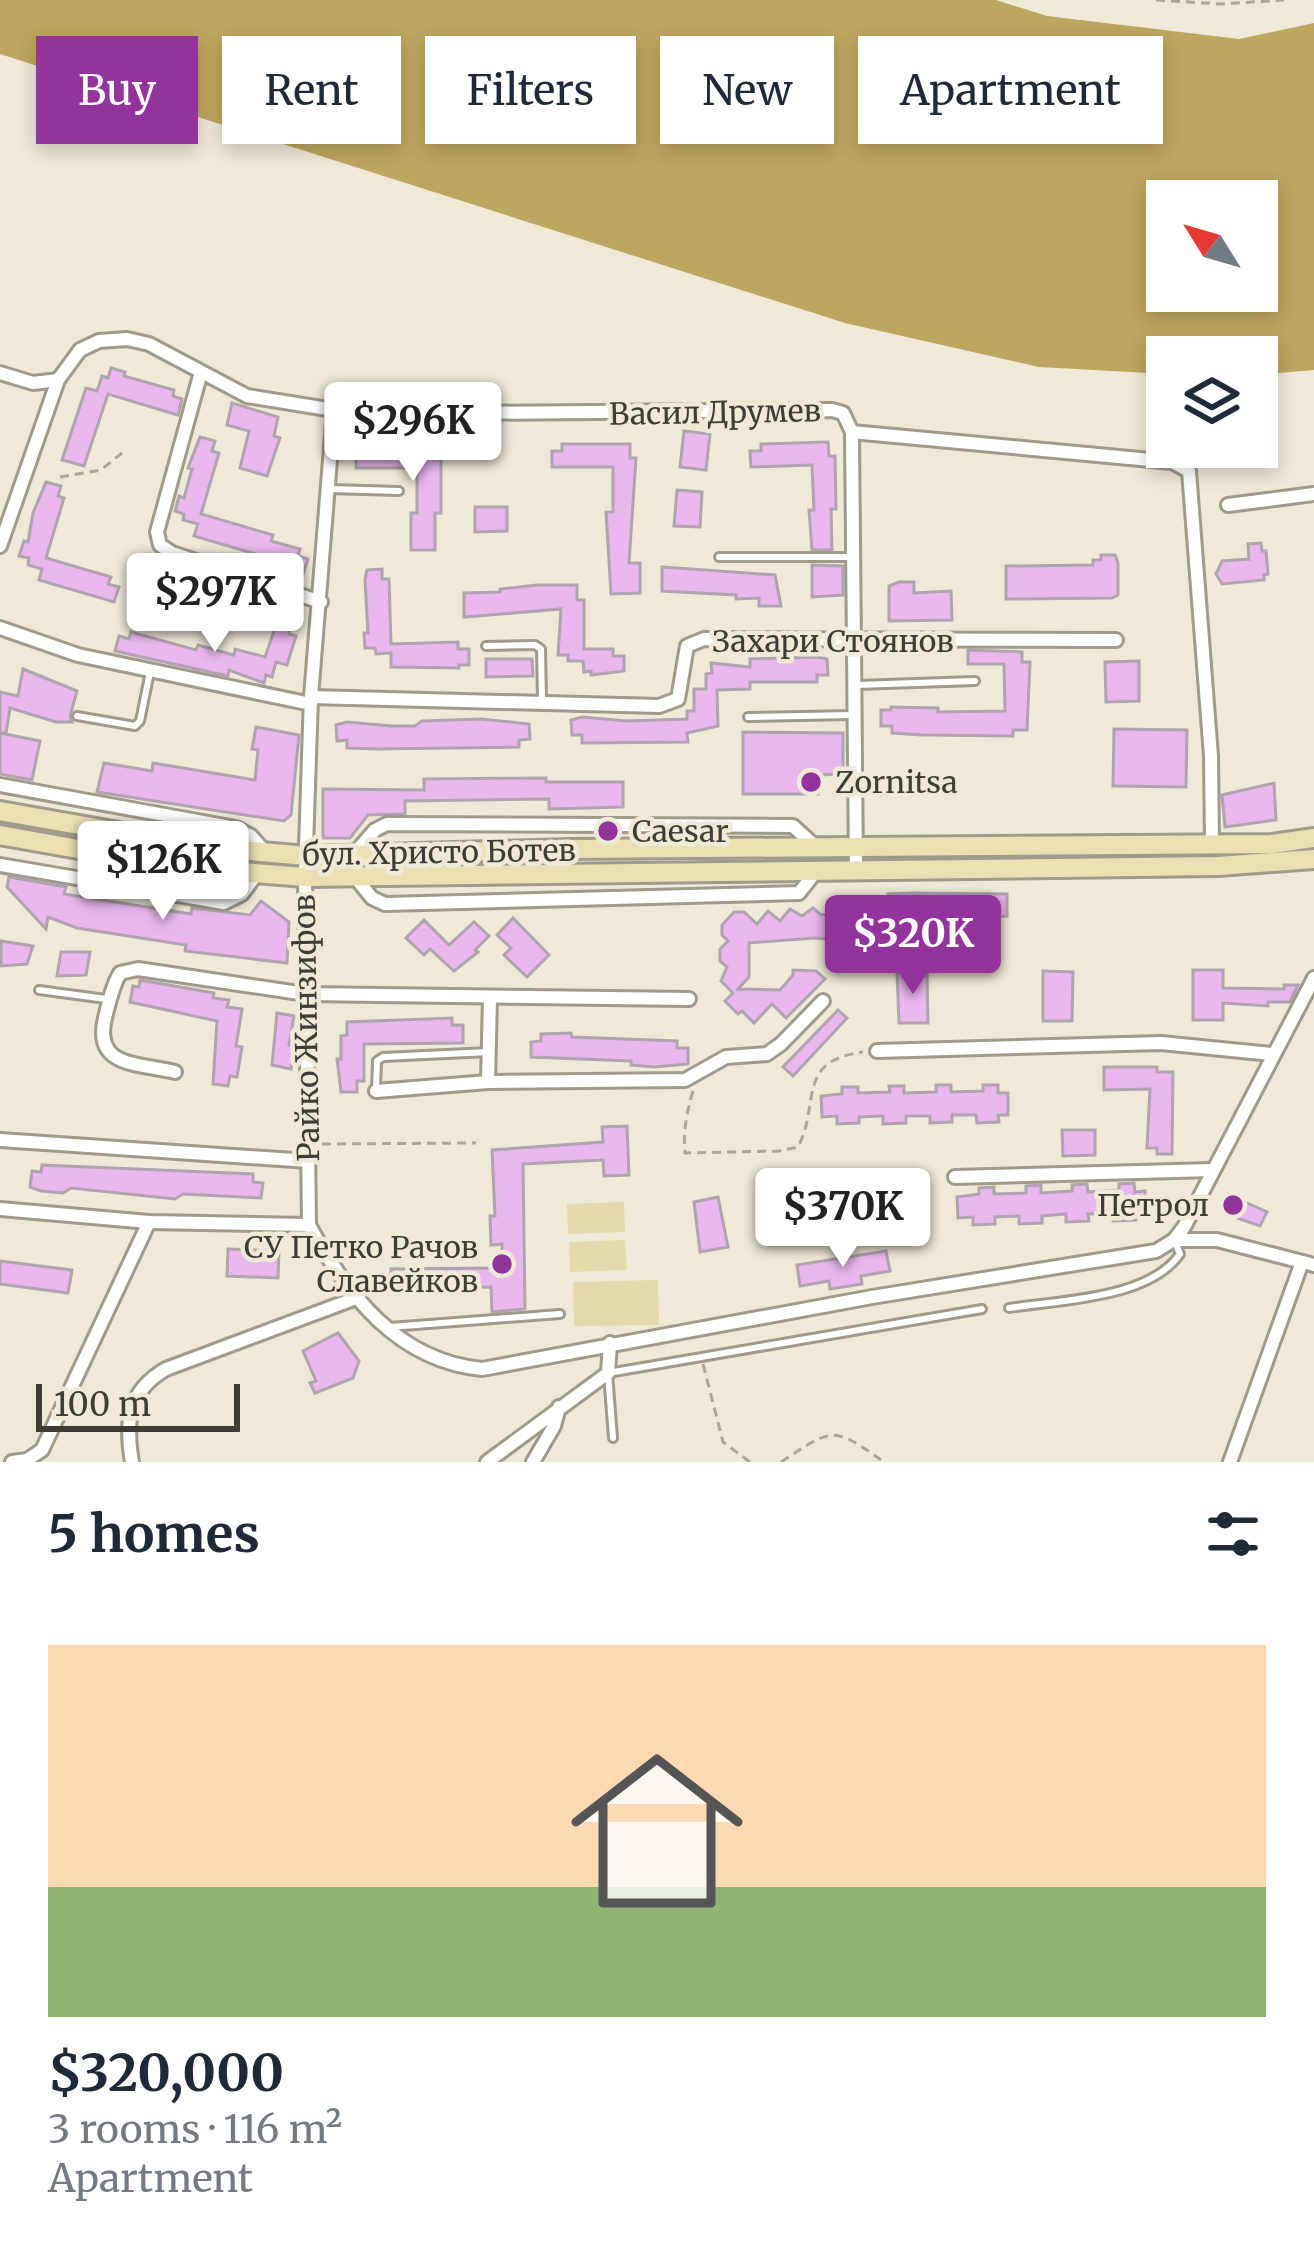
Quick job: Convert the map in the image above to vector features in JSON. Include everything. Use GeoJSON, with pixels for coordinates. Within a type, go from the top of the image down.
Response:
{"type":"FeatureCollection","features":[{"type":"Feature","properties":{"kind":"main road","name":"бул. Христо Ботев"},"geometry":{"type":"LineString","coordinates":[[0,811],[204,848],[307,856],[1212,844],[1314,838]]}},
{"type":"Feature","properties":{"kind":"main road","name":"бул. Христо Ботев"},"geometry":{"type":"LineString","coordinates":[[0,835],[179,867],[304,877],[1218,866],[1314,859]]}},
{"type":"Feature","properties":{"kind":"street","name":"Васил Друмев"},"geometry":{"type":"LineString","coordinates":[[58,380],[80,350],[112,340],[149,344],[268,402],[334,410],[832,410],[843,413],[852,432],[1172,463],[1189,471],[1211,757],[1212,844]]}},
{"type":"Feature","properties":{"kind":"street"},"geometry":{"type":"LineString","coordinates":[[201,372],[157,532],[160,545],[321,602]]}},
{"type":"Feature","properties":{"kind":"street"},"geometry":{"type":"LineString","coordinates":[[0,374],[33,383],[58,380],[0,546]]}},
{"type":"Feature","properties":{"kind":"street","name":"Райко Жинзифов"},"geometry":{"type":"LineString","coordinates":[[309,1225],[304,877],[311,701],[334,410]]}},
{"type":"Feature","properties":{"kind":"street"},"geometry":{"type":"LineString","coordinates":[[852,432],[856,869]]}},
{"type":"Feature","properties":{"kind":"street"},"geometry":{"type":"LineString","coordinates":[[1228,505],[1314,494]]}},
{"type":"Feature","properties":{"kind":"street","name":"Захари Стоянов"},"geometry":{"type":"LineString","coordinates":[[0,628],[78,656],[311,701],[542,704],[670,705],[681,692],[683,654],[694,640],[1116,640]]}},
{"type":"Feature","properties":{"kind":"street"},"geometry":{"type":"LineString","coordinates":[[0,785],[236,828],[268,855]]}},
{"type":"Feature","properties":{"kind":"street"},"geometry":{"type":"LineString","coordinates":[[355,853],[375,830],[387,824],[793,826],[818,849]]}},
{"type":"Feature","properties":{"kind":"street"},"geometry":{"type":"LineString","coordinates":[[0,865],[224,903],[242,894],[256,875]]}},
{"type":"Feature","properties":{"kind":"street"},"geometry":{"type":"LineString","coordinates":[[355,877],[372,898],[386,904],[799,893],[817,870]]}},
{"type":"Feature","properties":{"kind":"street"},"geometry":{"type":"LineString","coordinates":[[175,1072],[106,1052],[101,1034],[120,973],[138,969],[306,994],[688,999]]}},
{"type":"Feature","properties":{"kind":"street"},"geometry":{"type":"LineString","coordinates":[[1168,1244],[1213,1170],[1314,979]]}},
{"type":"Feature","properties":{"kind":"street"},"geometry":{"type":"LineString","coordinates":[[488,1082],[490,998]]}},
{"type":"Feature","properties":{"kind":"street"},"geometry":{"type":"LineString","coordinates":[[376,1091],[488,1082],[691,1077],[726,1057],[767,1054],[823,1000]]}},
{"type":"Feature","properties":{"kind":"street"},"geometry":{"type":"LineString","coordinates":[[877,1051],[1161,1043],[1272,1054]]}},
{"type":"Feature","properties":{"kind":"street"},"geometry":{"type":"LineString","coordinates":[[0,1140],[309,1160]]}},
{"type":"Feature","properties":{"kind":"street"},"geometry":{"type":"LineString","coordinates":[[955,1177],[1213,1170]]}},
{"type":"Feature","properties":{"kind":"street"},"geometry":{"type":"LineString","coordinates":[[0,1209],[149,1222],[309,1225],[382,1327],[425,1356],[482,1369],[1168,1244],[1216,1240],[1308,1263],[1230,1462]]}},
{"type":"Feature","properties":{"kind":"street"},"geometry":{"type":"LineString","coordinates":[[12,1462],[35,1457],[42,1450],[149,1222]]}},
{"type":"Feature","properties":{"kind":"street"},"geometry":{"type":"LineString","coordinates":[[132,1462],[128,1418],[148,1379],[359,1297]]}},
{"type":"Feature","properties":{"kind":"street"},"geometry":{"type":"LineString","coordinates":[[487,1462],[608,1373],[610,1343]]}},
{"type":"Feature","properties":{"kind":"street"},"geometry":{"type":"LineString","coordinates":[[533,1462],[559,1407]]}},
{"type":"Feature","properties":{"kind":"lane"},"geometry":{"type":"LineString","coordinates":[[328,489],[399,490]]}},
{"type":"Feature","properties":{"kind":"lane"},"geometry":{"type":"LineString","coordinates":[[719,557],[854,557]]}},
{"type":"Feature","properties":{"kind":"lane"},"geometry":{"type":"LineString","coordinates":[[486,646],[536,645],[541,649],[542,704]]}},
{"type":"Feature","properties":{"kind":"lane"},"geometry":{"type":"LineString","coordinates":[[76,716],[135,726],[140,722],[150,672]]}},
{"type":"Feature","properties":{"kind":"lane"},"geometry":{"type":"LineString","coordinates":[[853,685],[975,681]]}},
{"type":"Feature","properties":{"kind":"lane"},"geometry":{"type":"LineString","coordinates":[[748,717],[854,715]]}},
{"type":"Feature","properties":{"kind":"lane"},"geometry":{"type":"LineString","coordinates":[[39,990],[110,1000]]}},
{"type":"Feature","properties":{"kind":"lane"},"geometry":{"type":"LineString","coordinates":[[376,1091],[377,1061],[382,1057],[489,1052]]}},
{"type":"Feature","properties":{"kind":"lane"},"geometry":{"type":"LineString","coordinates":[[1009,1309],[1138,1287],[1171,1267],[1180,1254],[1168,1244]]}},
{"type":"Feature","properties":{"kind":"lane"},"geometry":{"type":"LineString","coordinates":[[614,1438],[608,1373],[982,1310]]}},
{"type":"Feature","properties":{"kind":"lane"},"geometry":{"type":"LineString","coordinates":[[382,1327],[560,1314]]}},
{"type":"Feature","properties":{"kind":"path"},"geometry":{"type":"LineString","coordinates":[[1156,0],[1220,4],[1284,0]]}},
{"type":"Feature","properties":{"kind":"path"},"geometry":{"type":"LineString","coordinates":[[60,477],[101,470],[122,453]]}},
{"type":"Feature","properties":{"kind":"path"},"geometry":{"type":"LineString","coordinates":[[691,1077],[694,1096],[686,1104],[685,1154],[779,1151],[798,1147],[805,1134],[812,1083],[826,1064],[846,1054],[877,1051]]}},
{"type":"Feature","properties":{"kind":"path"},"geometry":{"type":"LineString","coordinates":[[308,1144],[476,1143]]}},
{"type":"Feature","properties":{"kind":"path"},"geometry":{"type":"LineString","coordinates":[[701,1357],[723,1442],[750,1462]]}},
{"type":"Feature","properties":{"kind":"path"},"geometry":{"type":"LineString","coordinates":[[781,1462],[831,1434],[847,1435],[884,1462]]}},
{"type":"Feature","properties":{"kind":"shaded area"},"geometry":{"type":"Polygon","coordinates":[[[0,0],[996,0],[1047,16],[1239,39],[1314,23],[1314,370],[1278,373],[1278,336],[1146,336],[1146,373],[1039,367],[845,323],[283,144],[401,144],[401,36],[222,36],[222,125],[198,117],[198,36],[36,36],[36,65],[0,54],[0,0]]]}},
{"type":"Feature","properties":{"kind":"shaded area"},"geometry":{"type":"Polygon","coordinates":[[[624,1202],[625,1232],[568,1234],[567,1204],[624,1202]]]}},
{"type":"Feature","properties":{"kind":"shaded area"},"geometry":{"type":"Polygon","coordinates":[[[625,1240],[627,1270],[570,1272],[569,1242],[625,1240]]]}},
{"type":"Feature","properties":{"kind":"shaded area"},"geometry":{"type":"Polygon","coordinates":[[[658,1280],[659,1325],[574,1326],[573,1282],[658,1280]]]}},
{"type":"Feature","properties":{"kind":"building"},"geometry":{"type":"Polygon","coordinates":[[[111,368],[174,390],[173,396],[182,399],[178,415],[108,394],[84,466],[62,460],[86,388],[97,391],[111,368]]]}},
{"type":"Feature","properties":{"kind":"building"},"geometry":{"type":"Polygon","coordinates":[[[232,403],[278,417],[274,436],[280,438],[267,476],[240,468],[249,431],[227,425],[232,403]]]}},
{"type":"Feature","properties":{"kind":"building"},"geometry":{"type":"Polygon","coordinates":[[[684,431],[710,434],[706,470],[680,467],[684,431]]]}},
{"type":"Feature","properties":{"kind":"building"},"geometry":{"type":"Polygon","coordinates":[[[200,437],[215,441],[212,451],[219,453],[201,514],[273,535],[271,541],[300,549],[298,556],[308,559],[303,574],[271,568],[264,563],[266,557],[194,536],[198,524],[183,520],[184,514],[175,511],[179,496],[184,498],[192,469],[188,468],[200,437]]]}},
{"type":"Feature","properties":{"kind":"building"},"geometry":{"type":"Polygon","coordinates":[[[828,442],[829,456],[835,456],[832,550],[812,550],[812,465],[751,467],[750,451],[761,451],[761,444],[828,442]]]}},
{"type":"Feature","properties":{"kind":"building"},"geometry":{"type":"Polygon","coordinates":[[[562,444],[630,444],[630,458],[636,458],[629,563],[640,563],[640,593],[611,594],[606,512],[613,512],[613,467],[552,467],[552,451],[562,451],[562,444]]]}},
{"type":"Feature","properties":{"kind":"building"},"geometry":{"type":"Polygon","coordinates":[[[366,445],[435,445],[435,459],[441,459],[441,513],[435,513],[435,550],[411,550],[417,468],[356,468],[356,452],[366,452],[366,445]]]}},
{"type":"Feature","properties":{"kind":"building"},"geometry":{"type":"Polygon","coordinates":[[[46,482],[61,486],[58,496],[64,498],[46,558],[111,577],[108,584],[119,587],[114,602],[39,580],[42,569],[19,556],[24,541],[28,542],[46,482]]]}},
{"type":"Feature","properties":{"kind":"building"},"geometry":{"type":"Polygon","coordinates":[[[677,490],[702,492],[700,527],[674,526],[677,490]]]}},
{"type":"Feature","properties":{"kind":"building"},"geometry":{"type":"Polygon","coordinates":[[[475,507],[507,507],[507,531],[475,532],[475,507]]]}},
{"type":"Feature","properties":{"kind":"building"},"geometry":{"type":"Polygon","coordinates":[[[1261,543],[1268,574],[1264,580],[1222,584],[1216,574],[1222,561],[1249,559],[1248,544],[1261,543]]]}},
{"type":"Feature","properties":{"kind":"building"},"geometry":{"type":"Polygon","coordinates":[[[1101,555],[1115,555],[1118,563],[1118,595],[1112,598],[1006,599],[1006,566],[1093,565],[1101,555]]]}},
{"type":"Feature","properties":{"kind":"building"},"geometry":{"type":"Polygon","coordinates":[[[812,565],[843,566],[843,595],[812,597],[812,565]]]}},
{"type":"Feature","properties":{"kind":"building"},"geometry":{"type":"Polygon","coordinates":[[[662,567],[775,575],[781,606],[759,606],[759,598],[736,599],[736,595],[662,591],[662,567]]]}},
{"type":"Feature","properties":{"kind":"building"},"geometry":{"type":"Polygon","coordinates":[[[382,569],[382,579],[389,579],[391,644],[458,642],[458,649],[469,649],[469,665],[391,667],[391,653],[376,654],[375,648],[365,648],[367,570],[382,569]]]}},
{"type":"Feature","properties":{"kind":"building"},"geometry":{"type":"Polygon","coordinates":[[[914,582],[914,593],[951,591],[952,620],[889,621],[889,586],[914,582]]]}},
{"type":"Feature","properties":{"kind":"building"},"geometry":{"type":"Polygon","coordinates":[[[577,585],[577,600],[584,600],[584,649],[613,649],[613,656],[624,656],[624,671],[591,675],[591,671],[584,672],[583,661],[558,655],[561,609],[464,617],[464,593],[577,585]]]}},
{"type":"Feature","properties":{"kind":"building"},"geometry":{"type":"Polygon","coordinates":[[[278,620],[291,624],[289,634],[296,636],[287,665],[276,662],[272,677],[266,675],[264,683],[229,670],[228,676],[115,651],[119,636],[129,639],[131,632],[196,650],[198,645],[265,657],[278,620]]]}},
{"type":"Feature","properties":{"kind":"building"},"geometry":{"type":"Polygon","coordinates":[[[968,650],[1022,652],[1022,662],[1030,662],[1027,730],[1013,730],[1013,736],[922,735],[892,733],[892,726],[881,726],[881,710],[891,707],[1005,711],[1004,664],[968,664],[968,650]]]}},
{"type":"Feature","properties":{"kind":"building"},"geometry":{"type":"Polygon","coordinates":[[[486,659],[532,659],[533,676],[486,677],[486,659]]]}},
{"type":"Feature","properties":{"kind":"building"},"geometry":{"type":"Polygon","coordinates":[[[750,659],[827,659],[828,675],[817,675],[817,682],[750,682],[750,689],[717,690],[718,726],[687,733],[688,742],[582,743],[582,735],[572,735],[571,720],[582,717],[687,719],[687,711],[694,711],[694,689],[706,689],[711,663],[750,667],[750,659]]]}},
{"type":"Feature","properties":{"kind":"building"},"geometry":{"type":"Polygon","coordinates":[[[1139,661],[1139,701],[1106,702],[1105,662],[1139,661]]]}},
{"type":"Feature","properties":{"kind":"building"},"geometry":{"type":"Polygon","coordinates":[[[23,669],[77,691],[72,722],[10,708],[6,733],[0,733],[0,692],[18,696],[23,669]]]}},
{"type":"Feature","properties":{"kind":"building"},"geometry":{"type":"Polygon","coordinates":[[[481,719],[529,724],[530,739],[519,740],[519,747],[377,749],[347,748],[347,740],[337,741],[336,725],[347,722],[415,726],[422,721],[481,719]]]}},
{"type":"Feature","properties":{"kind":"building"},"geometry":{"type":"Polygon","coordinates":[[[256,727],[299,735],[291,815],[284,821],[97,792],[104,763],[152,771],[153,763],[255,780],[256,727]]]}},
{"type":"Feature","properties":{"kind":"building"},"geometry":{"type":"Polygon","coordinates":[[[1114,729],[1187,730],[1186,787],[1113,786],[1114,729]]]}},
{"type":"Feature","properties":{"kind":"building"},"geometry":{"type":"Polygon","coordinates":[[[743,732],[843,733],[843,774],[819,775],[818,794],[743,794],[743,732]]]}},
{"type":"Feature","properties":{"kind":"building"},"geometry":{"type":"Polygon","coordinates":[[[0,733],[40,741],[32,780],[0,774],[0,733]]]}},
{"type":"Feature","properties":{"kind":"building"},"geometry":{"type":"Polygon","coordinates":[[[546,778],[546,782],[623,782],[623,807],[549,809],[549,799],[405,801],[405,814],[368,815],[350,838],[323,838],[323,789],[424,790],[424,779],[546,778]]]}},
{"type":"Feature","properties":{"kind":"building"},"geometry":{"type":"Polygon","coordinates":[[[1274,783],[1276,820],[1225,827],[1222,795],[1274,783]]]}},
{"type":"Feature","properties":{"kind":"building"},"geometry":{"type":"Polygon","coordinates":[[[9,877],[66,887],[64,894],[191,914],[192,908],[250,915],[261,901],[289,922],[287,963],[185,951],[186,945],[77,928],[48,917],[46,929],[7,887],[9,877]]]}},
{"type":"Feature","properties":{"kind":"building"},"geometry":{"type":"Polygon","coordinates":[[[912,893],[1007,894],[1007,916],[947,919],[947,915],[879,914],[879,928],[863,927],[864,899],[912,893]]]}},
{"type":"Feature","properties":{"kind":"building"},"geometry":{"type":"Polygon","coordinates":[[[813,908],[821,915],[835,908],[860,927],[841,952],[826,939],[749,943],[749,977],[738,989],[780,990],[793,970],[816,971],[825,979],[786,1018],[772,1004],[754,1023],[742,1011],[738,1014],[725,1001],[733,993],[721,981],[727,967],[720,961],[720,949],[728,941],[722,925],[734,912],[744,912],[757,924],[768,911],[780,921],[790,909],[802,916],[813,908]]]}},
{"type":"Feature","properties":{"kind":"building"},"geometry":{"type":"Polygon","coordinates":[[[513,918],[549,955],[527,977],[504,955],[511,948],[497,935],[513,918]]]}},
{"type":"Feature","properties":{"kind":"building"},"geometry":{"type":"Polygon","coordinates":[[[424,920],[449,945],[474,922],[489,936],[454,971],[430,949],[424,955],[406,938],[424,920]]]}},
{"type":"Feature","properties":{"kind":"building"},"geometry":{"type":"Polygon","coordinates":[[[1,941],[33,946],[27,964],[1,966],[1,941]]]}},
{"type":"Feature","properties":{"kind":"building"},"geometry":{"type":"Polygon","coordinates":[[[61,952],[90,952],[86,975],[57,976],[61,952]]]}},
{"type":"Feature","properties":{"kind":"building"},"geometry":{"type":"Polygon","coordinates":[[[1193,970],[1223,970],[1223,988],[1298,985],[1290,1002],[1268,1002],[1268,1006],[1223,1003],[1223,1020],[1193,1020],[1193,970]]]}},
{"type":"Feature","properties":{"kind":"building"},"geometry":{"type":"Polygon","coordinates":[[[1043,971],[1073,972],[1072,1021],[1043,1021],[1043,971]]]}},
{"type":"Feature","properties":{"kind":"building"},"geometry":{"type":"Polygon","coordinates":[[[897,972],[927,972],[928,1023],[899,1023],[897,972]]]}},
{"type":"Feature","properties":{"kind":"building"},"geometry":{"type":"Polygon","coordinates":[[[140,980],[214,993],[213,998],[229,1000],[227,1007],[242,1009],[237,1077],[230,1076],[228,1086],[213,1084],[217,1021],[130,1002],[133,986],[139,987],[140,980]]]}},
{"type":"Feature","properties":{"kind":"building"},"geometry":{"type":"Polygon","coordinates":[[[838,1010],[847,1018],[793,1076],[783,1067],[838,1010]]]}},
{"type":"Feature","properties":{"kind":"building"},"geometry":{"type":"Polygon","coordinates":[[[277,1013],[294,1016],[291,1069],[272,1065],[277,1013]]]}},
{"type":"Feature","properties":{"kind":"building"},"geometry":{"type":"Polygon","coordinates":[[[452,1018],[452,1025],[463,1025],[463,1043],[364,1044],[364,1081],[357,1081],[357,1092],[341,1092],[337,1059],[341,1059],[341,1036],[347,1035],[347,1022],[452,1018]]]}},
{"type":"Feature","properties":{"kind":"building"},"geometry":{"type":"Polygon","coordinates":[[[571,1033],[572,1037],[677,1041],[677,1048],[688,1048],[688,1064],[654,1067],[631,1065],[631,1061],[531,1057],[531,1042],[541,1041],[541,1034],[571,1033]]]}},
{"type":"Feature","properties":{"kind":"building"},"geometry":{"type":"Polygon","coordinates":[[[1104,1067],[1157,1067],[1157,1072],[1173,1072],[1172,1154],[1147,1148],[1150,1089],[1104,1090],[1104,1067]]]}},
{"type":"Feature","properties":{"kind":"building"},"geometry":{"type":"Polygon","coordinates":[[[936,1085],[951,1085],[951,1092],[983,1091],[983,1085],[998,1085],[998,1093],[1008,1093],[1008,1115],[998,1115],[999,1122],[977,1123],[976,1115],[952,1115],[952,1122],[930,1123],[930,1116],[906,1116],[906,1123],[883,1124],[883,1116],[837,1124],[837,1116],[822,1117],[821,1096],[842,1094],[842,1087],[858,1087],[858,1093],[890,1092],[889,1086],[904,1086],[904,1093],[936,1092],[936,1085]]]}},
{"type":"Feature","properties":{"kind":"building"},"geometry":{"type":"Polygon","coordinates":[[[627,1126],[629,1175],[604,1176],[603,1160],[523,1164],[525,1309],[492,1312],[491,1287],[379,1289],[379,1275],[391,1275],[391,1269],[498,1268],[502,1244],[491,1245],[490,1216],[495,1216],[492,1150],[603,1142],[602,1127],[627,1126]]]}},
{"type":"Feature","properties":{"kind":"building"},"geometry":{"type":"Polygon","coordinates":[[[1062,1130],[1095,1130],[1095,1155],[1063,1156],[1062,1130]]]}},
{"type":"Feature","properties":{"kind":"building"},"geometry":{"type":"Polygon","coordinates":[[[42,1165],[253,1174],[253,1182],[263,1183],[261,1198],[183,1194],[175,1199],[71,1188],[63,1193],[30,1187],[32,1171],[41,1172],[42,1165]]]}},
{"type":"Feature","properties":{"kind":"building"},"geometry":{"type":"Polygon","coordinates":[[[1134,1183],[1135,1192],[1145,1191],[1146,1213],[1136,1213],[1136,1220],[1113,1221],[1112,1213],[1088,1214],[1089,1221],[1066,1222],[1066,1214],[1042,1216],[1042,1223],[1019,1224],[1019,1216],[995,1217],[995,1224],[973,1225],[973,1217],[958,1218],[957,1197],[979,1194],[979,1188],[994,1187],[994,1194],[1026,1193],[1026,1186],[1041,1185],[1041,1193],[1072,1191],[1072,1185],[1087,1184],[1088,1192],[1119,1190],[1119,1184],[1134,1183]]]}},
{"type":"Feature","properties":{"kind":"building"},"geometry":{"type":"Polygon","coordinates":[[[718,1197],[728,1247],[700,1252],[694,1202],[718,1197]]]}},
{"type":"Feature","properties":{"kind":"building"},"geometry":{"type":"Polygon","coordinates":[[[1245,1202],[1267,1212],[1260,1226],[1234,1217],[1245,1202]]]}},
{"type":"Feature","properties":{"kind":"building"},"geometry":{"type":"Polygon","coordinates":[[[228,1249],[279,1251],[278,1278],[227,1276],[228,1249]]]}},
{"type":"Feature","properties":{"kind":"building"},"geometry":{"type":"Polygon","coordinates":[[[886,1251],[890,1271],[861,1276],[862,1284],[830,1289],[829,1281],[800,1286],[797,1265],[886,1251]]]}},
{"type":"Feature","properties":{"kind":"building"},"geometry":{"type":"Polygon","coordinates":[[[0,1261],[72,1270],[68,1293],[0,1284],[0,1261]]]}},
{"type":"Feature","properties":{"kind":"building"},"geometry":{"type":"Polygon","coordinates":[[[338,1333],[359,1361],[353,1378],[315,1393],[310,1383],[316,1381],[303,1351],[338,1333]]]}},
{"type":"Feature","properties":{"kind":"place","name":"Zornitsa"},"geometry":{"type":"Point","coordinates":[811,782]}},
{"type":"Feature","properties":{"kind":"place","name":"Caesar"},"geometry":{"type":"Point","coordinates":[608,831]}},
{"type":"Feature","properties":{"kind":"place","name":"Петрол"},"geometry":{"type":"Point","coordinates":[1233,1205]}},
{"type":"Feature","properties":{"kind":"place","name":"СУ Петко Рачов Славейков"},"geometry":{"type":"Point","coordinates":[502,1264]}}]}
